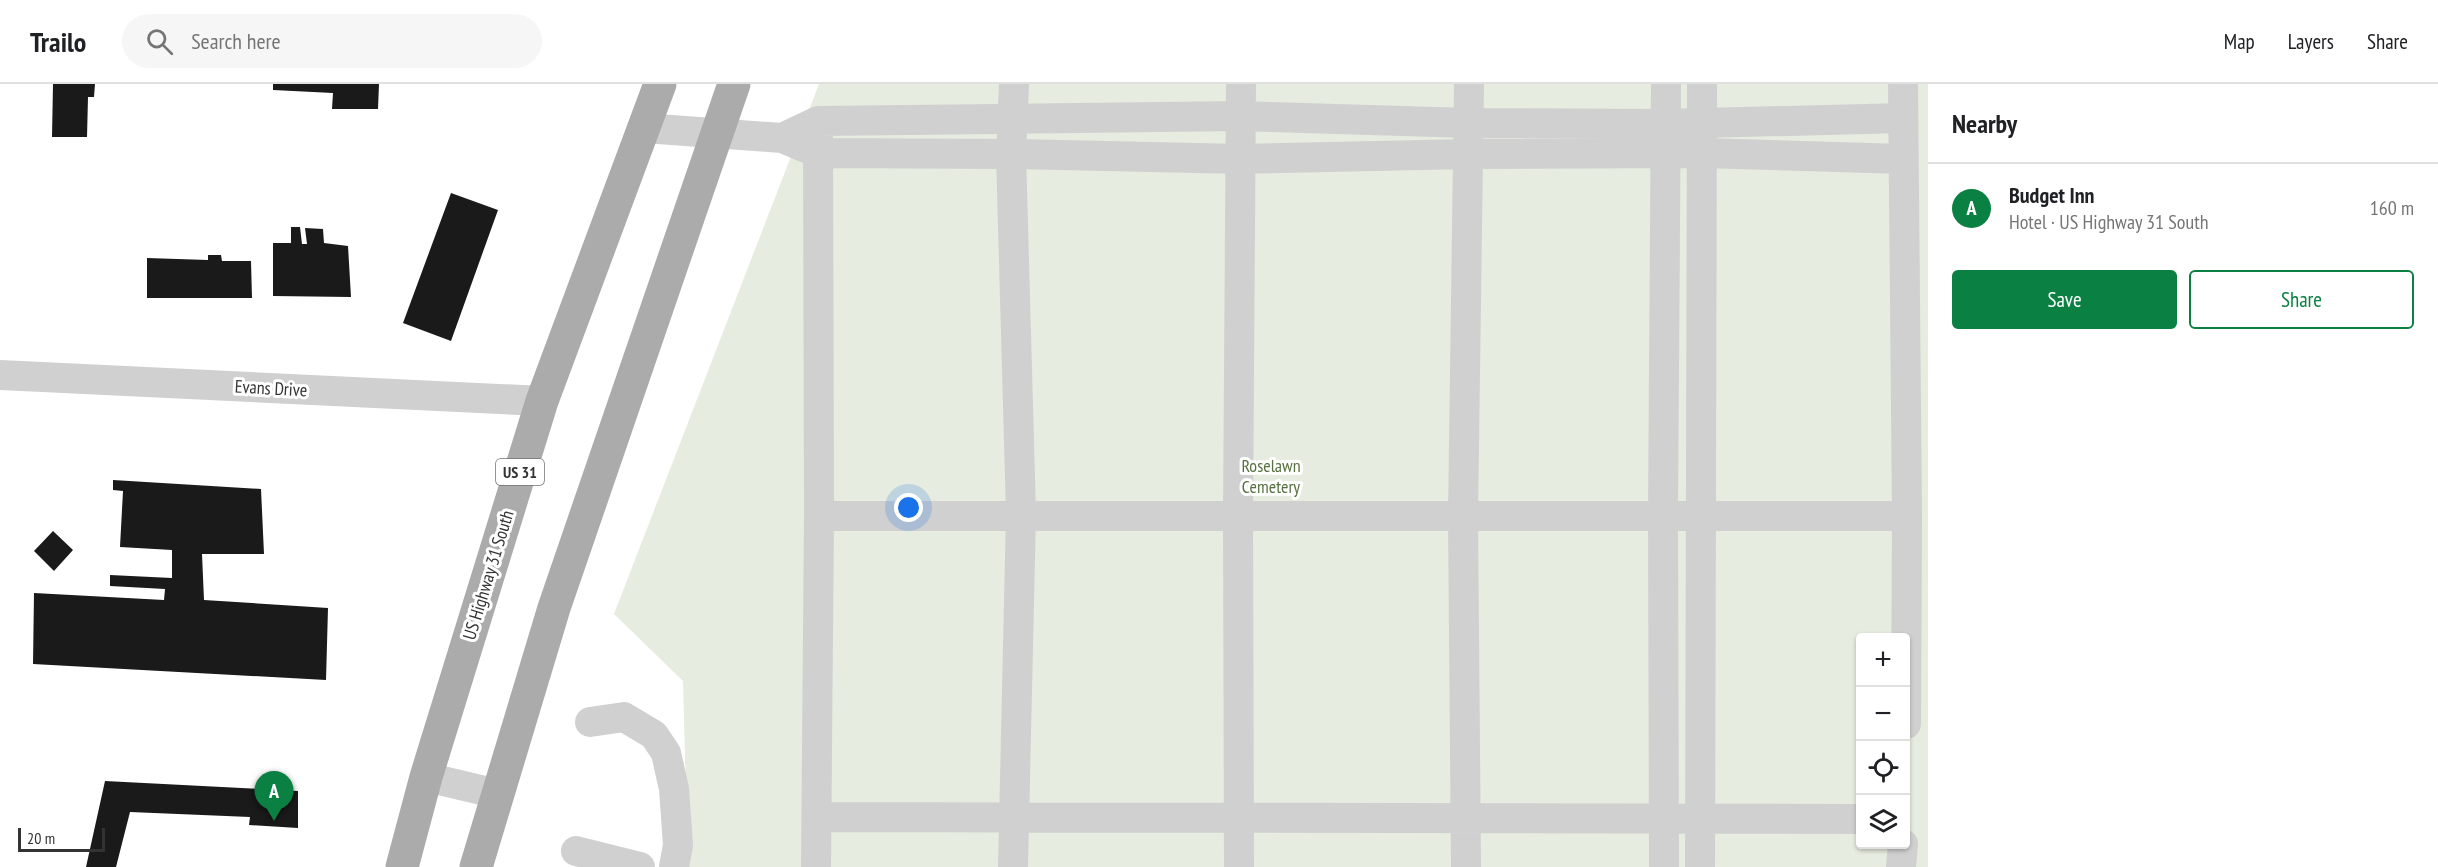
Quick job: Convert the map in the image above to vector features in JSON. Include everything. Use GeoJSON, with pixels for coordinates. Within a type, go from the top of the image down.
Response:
{"type":"FeatureCollection","features":[{"type":"Feature","properties":{"kind":"main road","name":"US Highway 31 South"},"geometry":{"type":"LineString","coordinates":[[402,867],[426,777],[542,401],[660,84]]}},
{"type":"Feature","properties":{"kind":"main road"},"geometry":{"type":"LineString","coordinates":[[476,867],[554,608],[715,133],[734,84]]}},
{"type":"Feature","properties":{"kind":"street"},"geometry":{"type":"LineString","coordinates":[[1013,867],[1021,514],[1011,154],[1014,84]]}},
{"type":"Feature","properties":{"kind":"street"},"geometry":{"type":"LineString","coordinates":[[1239,867],[1238,517],[1241,84]]}},
{"type":"Feature","properties":{"kind":"street"},"geometry":{"type":"LineString","coordinates":[[1466,867],[1463,517],[1469,84]]}},
{"type":"Feature","properties":{"kind":"street"},"geometry":{"type":"LineString","coordinates":[[1664,867],[1665,84]]}},
{"type":"Feature","properties":{"kind":"street"},"geometry":{"type":"LineString","coordinates":[[1700,867],[1702,84]]}},
{"type":"Feature","properties":{"kind":"street"},"geometry":{"type":"LineString","coordinates":[[1903,84],[1907,516],[1905,687]]}},
{"type":"Feature","properties":{"kind":"street"},"geometry":{"type":"LineString","coordinates":[[782,138],[818,121],[1241,116],[1469,123],[1665,124],[1903,118]]}},
{"type":"Feature","properties":{"kind":"street"},"geometry":{"type":"LineString","coordinates":[[816,867],[819,516],[818,121]]}},
{"type":"Feature","properties":{"kind":"street"},"geometry":{"type":"LineString","coordinates":[[644,128],[782,138],[818,153],[1241,159],[1469,154],[1701,153],[1903,159]]}},
{"type":"Feature","properties":{"kind":"street","name":"Evans Drive"},"geometry":{"type":"LineString","coordinates":[[0,375],[542,401]]}},
{"type":"Feature","properties":{"kind":"street"},"geometry":{"type":"LineString","coordinates":[[819,516],[1021,514],[1238,517],[1907,516]]}},
{"type":"Feature","properties":{"kind":"street"},"geometry":{"type":"LineString","coordinates":[[590,722],[624,717],[654,735],[666,753],[675,800],[678,845],[674,867]]}},
{"type":"Feature","properties":{"kind":"street"},"geometry":{"type":"LineString","coordinates":[[426,777],[498,794]]}},
{"type":"Feature","properties":{"kind":"street"},"geometry":{"type":"LineString","coordinates":[[817,817],[1856,819]]}},
{"type":"Feature","properties":{"kind":"street"},"geometry":{"type":"LineString","coordinates":[[1901,867],[1903,849]]}},
{"type":"Feature","properties":{"kind":"street"},"geometry":{"type":"LineString","coordinates":[[576,851],[640,867]]}},
{"type":"Feature","properties":{"kind":"green space","name":"Roselawn Cemetery"},"geometry":{"type":"Polygon","coordinates":[[[819,84],[1928,84],[1928,867],[688,867],[683,681],[614,614],[819,84]]]}},
{"type":"Feature","properties":{"kind":"building"},"geometry":{"type":"Polygon","coordinates":[[[53,84],[95,84],[94,97],[88,97],[87,137],[52,137],[53,84]]]}},
{"type":"Feature","properties":{"kind":"building"},"geometry":{"type":"Polygon","coordinates":[[[273,84],[379,84],[378,109],[332,109],[333,93],[273,90],[273,84]]]}},
{"type":"Feature","properties":{"kind":"building"},"geometry":{"type":"Polygon","coordinates":[[[451,193],[498,210],[451,341],[403,323],[451,193]]]}},
{"type":"Feature","properties":{"kind":"building"},"geometry":{"type":"Polygon","coordinates":[[[291,227],[300,227],[302,244],[307,244],[305,228],[323,229],[324,243],[348,246],[351,297],[273,296],[273,243],[291,243],[291,227]]]}},
{"type":"Feature","properties":{"kind":"building"},"geometry":{"type":"Polygon","coordinates":[[[208,255],[221,255],[222,261],[251,261],[252,298],[147,298],[147,258],[208,260],[208,255]]]}},
{"type":"Feature","properties":{"kind":"building"},"geometry":{"type":"Polygon","coordinates":[[[113,480],[261,489],[264,554],[202,554],[204,600],[328,608],[326,680],[33,664],[34,593],[164,600],[165,589],[110,586],[110,575],[172,578],[172,550],[120,547],[123,491],[113,490],[113,480]]]}},
{"type":"Feature","properties":{"kind":"building"},"geometry":{"type":"Polygon","coordinates":[[[53,531],[73,550],[54,571],[34,551],[53,531]]]}},
{"type":"Feature","properties":{"kind":"building"},"geometry":{"type":"Polygon","coordinates":[[[105,781],[298,791],[298,828],[249,825],[250,817],[130,812],[116,867],[86,867],[105,781]]]}},
{"type":"Feature","properties":{"kind":"place","name":"Budget Inn"},"geometry":{"type":"Point","coordinates":[274,821]}}]}
